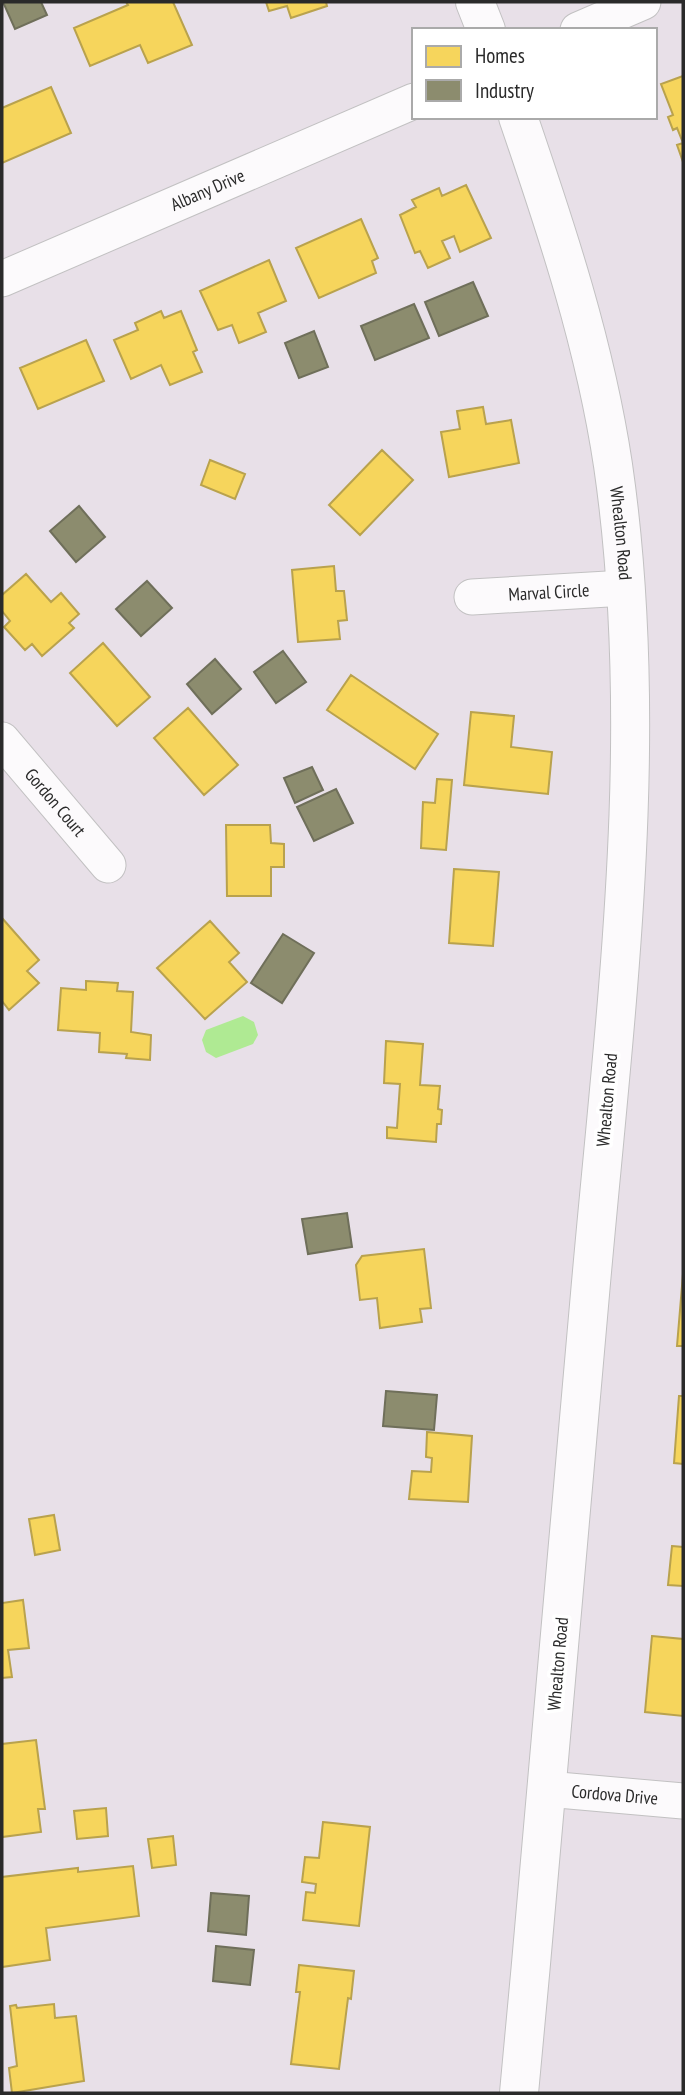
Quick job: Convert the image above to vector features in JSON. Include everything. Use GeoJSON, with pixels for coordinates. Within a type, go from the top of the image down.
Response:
{"type":"FeatureCollection","features":[{"type":"Feature","properties":{"kind":"street"},"geometry":{"type":"LineString","coordinates":[[475,2],[485,28]]}},
{"type":"Feature","properties":{"kind":"street"},"geometry":{"type":"LineString","coordinates":[[583,28],[643,2]]}},
{"type":"Feature","properties":{"kind":"street","name":"Albany Drive"},"geometry":{"type":"LineString","coordinates":[[2,279],[412,102]]}},
{"type":"Feature","properties":{"kind":"street","name":"Whealton Road"},"geometry":{"type":"LineString","coordinates":[[519,119],[565,255],[595,372],[612,460],[631,670],[623,907],[519,2093]]}},
{"type":"Feature","properties":{"kind":"street","name":"Marval Circle"},"geometry":{"type":"LineString","coordinates":[[472,597],[625,588]]}},
{"type":"Feature","properties":{"kind":"street","name":"Gordon Court"},"geometry":{"type":"LineString","coordinates":[[2,740],[107,865]]}},
{"type":"Feature","properties":{"kind":"street","name":"Cordova Drive"},"geometry":{"type":"LineString","coordinates":[[547,1789],[683,1801]]}},
{"type":"Feature","properties":{"kind":"shaded area"},"geometry":{"type":"Polygon","coordinates":[[[243,1016],[254,1022],[258,1035],[253,1044],[216,1058],[206,1052],[202,1040],[206,1030],[243,1016]]]}},
{"type":"Feature","properties":{"kind":"building: Homes"},"geometry":{"type":"Polygon","coordinates":[[[126,2],[173,2],[192,45],[148,63],[140,45],[90,66],[74,28],[128,5],[126,2]]]}},
{"type":"Feature","properties":{"kind":"building: Homes"},"geometry":{"type":"Polygon","coordinates":[[[266,2],[326,2],[327,6],[291,18],[287,6],[269,11],[266,2]]]}},
{"type":"Feature","properties":{"kind":"building: Homes"},"geometry":{"type":"Polygon","coordinates":[[[683,76],[683,143],[677,128],[673,130],[668,117],[673,115],[661,84],[683,76]]]}},
{"type":"Feature","properties":{"kind":"building: Homes"},"geometry":{"type":"Polygon","coordinates":[[[51,87],[71,133],[2,163],[2,108],[51,87]]]}},
{"type":"Feature","properties":{"kind":"building: Homes"},"geometry":{"type":"Polygon","coordinates":[[[683,143],[683,162],[677,145],[683,143]]]}},
{"type":"Feature","properties":{"kind":"building: Homes"},"geometry":{"type":"Polygon","coordinates":[[[466,185],[491,238],[460,252],[454,236],[442,241],[450,258],[428,268],[420,251],[415,253],[400,215],[416,207],[412,200],[439,188],[442,196],[466,185]]]}},
{"type":"Feature","properties":{"kind":"building: Homes"},"geometry":{"type":"Polygon","coordinates":[[[361,219],[378,258],[372,261],[376,273],[319,298],[296,248],[361,219]]]}},
{"type":"Feature","properties":{"kind":"building: Homes"},"geometry":{"type":"Polygon","coordinates":[[[269,260],[286,301],[258,313],[266,332],[239,343],[232,325],[218,330],[200,291],[269,260]]]}},
{"type":"Feature","properties":{"kind":"building: Homes"},"geometry":{"type":"Polygon","coordinates":[[[161,311],[164,318],[181,311],[197,350],[193,352],[202,372],[170,385],[161,365],[131,379],[114,340],[138,330],[135,323],[161,311]]]}},
{"type":"Feature","properties":{"kind":"building: Homes"},"geometry":{"type":"Polygon","coordinates":[[[86,340],[104,381],[38,409],[20,368],[86,340]]]}},
{"type":"Feature","properties":{"kind":"building: Homes"},"geometry":{"type":"Polygon","coordinates":[[[483,407],[486,424],[511,420],[519,463],[449,477],[441,432],[460,429],[457,411],[483,407]]]}},
{"type":"Feature","properties":{"kind":"building: Homes"},"geometry":{"type":"Polygon","coordinates":[[[382,450],[413,480],[360,535],[329,505],[382,450]]]}},
{"type":"Feature","properties":{"kind":"building: Homes"},"geometry":{"type":"Polygon","coordinates":[[[210,460],[245,474],[235,499],[201,485],[210,460]]]}},
{"type":"Feature","properties":{"kind":"building: Homes"},"geometry":{"type":"Polygon","coordinates":[[[334,566],[336,591],[344,591],[347,620],[338,621],[340,639],[298,642],[292,570],[334,566]]]}},
{"type":"Feature","properties":{"kind":"building: Homes"},"geometry":{"type":"Polygon","coordinates":[[[26,574],[51,602],[61,593],[79,614],[69,623],[74,628],[42,656],[32,644],[25,650],[4,627],[10,621],[2,611],[2,595],[26,574]]]}},
{"type":"Feature","properties":{"kind":"building: Homes"},"geometry":{"type":"Polygon","coordinates":[[[103,643],[150,697],[117,726],[70,673],[103,643]]]}},
{"type":"Feature","properties":{"kind":"building: Homes"},"geometry":{"type":"Polygon","coordinates":[[[351,675],[438,734],[415,769],[327,710],[351,675]]]}},
{"type":"Feature","properties":{"kind":"building: Homes"},"geometry":{"type":"Polygon","coordinates":[[[188,708],[238,765],[204,795],[154,738],[188,708]]]}},
{"type":"Feature","properties":{"kind":"building: Homes"},"geometry":{"type":"Polygon","coordinates":[[[471,712],[514,716],[511,747],[552,752],[548,794],[464,785],[471,712]]]}},
{"type":"Feature","properties":{"kind":"building: Homes"},"geometry":{"type":"Polygon","coordinates":[[[437,779],[452,780],[446,850],[421,848],[423,802],[435,803],[437,779]]]}},
{"type":"Feature","properties":{"kind":"building: Homes"},"geometry":{"type":"Polygon","coordinates":[[[226,825],[270,825],[271,843],[284,844],[284,867],[271,867],[271,896],[227,896],[226,825]]]}},
{"type":"Feature","properties":{"kind":"building: Homes"},"geometry":{"type":"Polygon","coordinates":[[[454,869],[499,872],[493,946],[449,943],[454,869]]]}},
{"type":"Feature","properties":{"kind":"building: Homes"},"geometry":{"type":"Polygon","coordinates":[[[2,918],[39,960],[27,971],[39,983],[9,1010],[2,1001],[2,918]]]}},
{"type":"Feature","properties":{"kind":"building: Homes"},"geometry":{"type":"Polygon","coordinates":[[[210,921],[239,953],[229,962],[247,982],[205,1019],[157,968],[210,921]]]}},
{"type":"Feature","properties":{"kind":"building: Homes"},"geometry":{"type":"Polygon","coordinates":[[[86,981],[118,983],[117,991],[133,992],[131,1032],[151,1035],[150,1060],[126,1058],[127,1054],[99,1052],[100,1033],[58,1030],[61,988],[86,990],[86,981]]]}},
{"type":"Feature","properties":{"kind":"building: Homes"},"geometry":{"type":"Polygon","coordinates":[[[386,1041],[423,1044],[420,1085],[440,1086],[438,1109],[442,1110],[441,1124],[437,1124],[436,1142],[387,1138],[387,1127],[397,1128],[400,1084],[384,1083],[386,1041]]]}},
{"type":"Feature","properties":{"kind":"building: Homes"},"geometry":{"type":"Polygon","coordinates":[[[424,1249],[431,1308],[420,1309],[422,1322],[380,1328],[377,1298],[360,1300],[356,1265],[362,1256],[424,1249]]]}},
{"type":"Feature","properties":{"kind":"building: Homes"},"geometry":{"type":"Polygon","coordinates":[[[683,1274],[683,1346],[677,1346],[683,1274]]]}},
{"type":"Feature","properties":{"kind":"building: Homes"},"geometry":{"type":"Polygon","coordinates":[[[679,1396],[683,1396],[683,1464],[674,1463],[679,1396]]]}},
{"type":"Feature","properties":{"kind":"building: Homes"},"geometry":{"type":"Polygon","coordinates":[[[427,1432],[472,1436],[468,1502],[409,1499],[412,1471],[431,1472],[432,1458],[426,1457],[427,1432]]]}},
{"type":"Feature","properties":{"kind":"building: Homes"},"geometry":{"type":"Polygon","coordinates":[[[54,1515],[60,1550],[35,1555],[29,1519],[54,1515]]]}},
{"type":"Feature","properties":{"kind":"building: Homes"},"geometry":{"type":"Polygon","coordinates":[[[672,1546],[683,1547],[683,1586],[668,1585],[672,1546]]]}},
{"type":"Feature","properties":{"kind":"building: Homes"},"geometry":{"type":"Polygon","coordinates":[[[23,1600],[29,1648],[8,1650],[12,1677],[2,1678],[2,1603],[23,1600]]]}},
{"type":"Feature","properties":{"kind":"building: Homes"},"geometry":{"type":"Polygon","coordinates":[[[652,1636],[683,1639],[683,1716],[645,1712],[652,1636]]]}},
{"type":"Feature","properties":{"kind":"building: Homes"},"geometry":{"type":"Polygon","coordinates":[[[36,1740],[45,1809],[38,1809],[41,1832],[2,1837],[2,1744],[36,1740]]]}},
{"type":"Feature","properties":{"kind":"building: Homes"},"geometry":{"type":"Polygon","coordinates":[[[106,1808],[108,1836],[77,1839],[74,1811],[106,1808]]]}},
{"type":"Feature","properties":{"kind":"building: Homes"},"geometry":{"type":"Polygon","coordinates":[[[323,1822],[370,1827],[359,1926],[303,1920],[306,1892],[315,1893],[316,1884],[302,1882],[305,1857],[319,1858],[323,1822]]]}},
{"type":"Feature","properties":{"kind":"building: Homes"},"geometry":{"type":"Polygon","coordinates":[[[173,1836],[176,1865],[152,1868],[148,1839],[173,1836]]]}},
{"type":"Feature","properties":{"kind":"building: Homes"},"geometry":{"type":"Polygon","coordinates":[[[133,1866],[139,1916],[46,1928],[50,1960],[2,1967],[2,1877],[78,1868],[78,1872],[133,1866]]]}},
{"type":"Feature","properties":{"kind":"building: Homes"},"geometry":{"type":"Polygon","coordinates":[[[299,1965],[354,1971],[339,2069],[291,2064],[300,1992],[296,1992],[299,1965]]]}},
{"type":"Feature","properties":{"kind":"building: Homes"},"geometry":{"type":"Polygon","coordinates":[[[54,2004],[55,2018],[76,2016],[84,2081],[12,2093],[9,2068],[17,2066],[10,2006],[16,2005],[17,2008],[54,2004]]]}},
{"type":"Feature","properties":{"kind":"building: Industry"},"geometry":{"type":"Polygon","coordinates":[[[3,2],[41,2],[47,15],[15,29],[3,2]]]}},
{"type":"Feature","properties":{"kind":"building: Industry"},"geometry":{"type":"Polygon","coordinates":[[[473,282],[488,316],[439,336],[425,302],[473,282]]]}},
{"type":"Feature","properties":{"kind":"building: Industry"},"geometry":{"type":"Polygon","coordinates":[[[414,304],[429,338],[375,360],[361,326],[414,304]]]}},
{"type":"Feature","properties":{"kind":"building: Industry"},"geometry":{"type":"Polygon","coordinates":[[[314,331],[328,367],[299,378],[285,343],[314,331]]]}},
{"type":"Feature","properties":{"kind":"building: Industry"},"geometry":{"type":"Polygon","coordinates":[[[79,506],[105,537],[76,562],[50,531],[79,506]]]}},
{"type":"Feature","properties":{"kind":"building: Industry"},"geometry":{"type":"Polygon","coordinates":[[[147,581],[172,608],[141,636],[116,609],[147,581]]]}},
{"type":"Feature","properties":{"kind":"building: Industry"},"geometry":{"type":"Polygon","coordinates":[[[283,651],[306,682],[276,703],[254,672],[283,651]]]}},
{"type":"Feature","properties":{"kind":"building: Industry"},"geometry":{"type":"Polygon","coordinates":[[[215,659],[241,689],[212,714],[187,684],[215,659]]]}},
{"type":"Feature","properties":{"kind":"building: Industry"},"geometry":{"type":"Polygon","coordinates":[[[312,767],[323,790],[295,803],[284,778],[312,767]]]}},
{"type":"Feature","properties":{"kind":"building: Industry"},"geometry":{"type":"Polygon","coordinates":[[[336,789],[353,823],[314,841],[297,807],[336,789]]]}},
{"type":"Feature","properties":{"kind":"building: Industry"},"geometry":{"type":"Polygon","coordinates":[[[283,934],[314,953],[282,1003],[251,983],[283,934]]]}},
{"type":"Feature","properties":{"kind":"building: Industry"},"geometry":{"type":"Polygon","coordinates":[[[347,1213],[352,1247],[308,1254],[302,1219],[347,1213]]]}},
{"type":"Feature","properties":{"kind":"building: Industry"},"geometry":{"type":"Polygon","coordinates":[[[386,1391],[437,1395],[434,1430],[383,1426],[386,1391]]]}},
{"type":"Feature","properties":{"kind":"building: Industry"},"geometry":{"type":"Polygon","coordinates":[[[211,1893],[249,1896],[246,1935],[208,1931],[211,1893]]]}},
{"type":"Feature","properties":{"kind":"building: Industry"},"geometry":{"type":"Polygon","coordinates":[[[216,1946],[254,1950],[250,1985],[213,1981],[216,1946]]]}}]}
